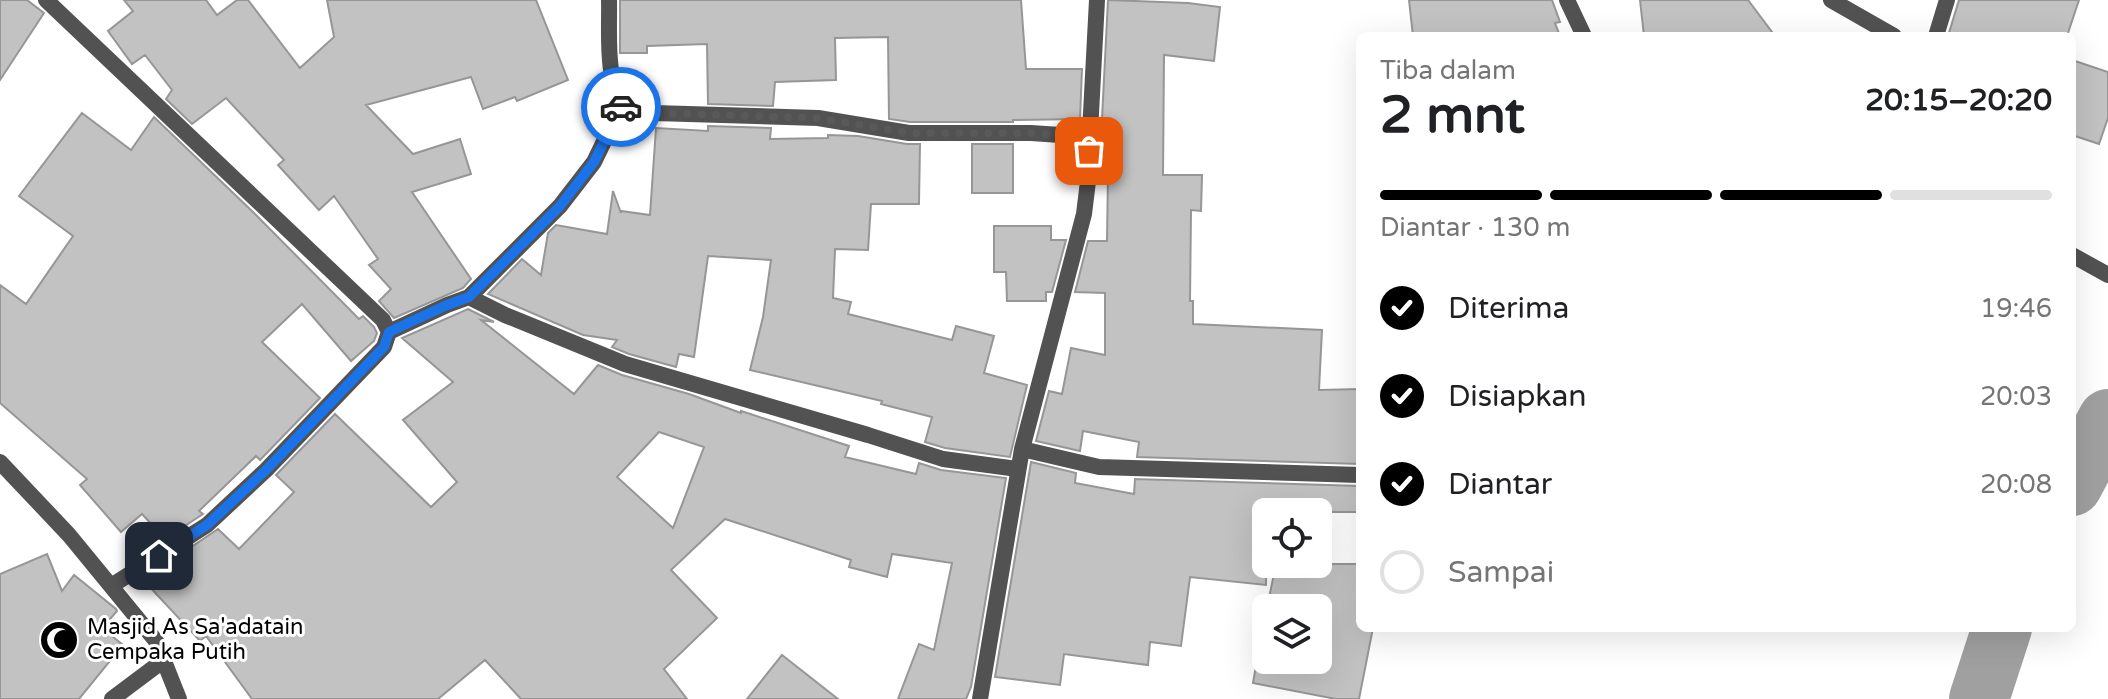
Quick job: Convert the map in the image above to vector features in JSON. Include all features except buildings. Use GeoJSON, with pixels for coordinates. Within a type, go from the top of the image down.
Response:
{"type":"FeatureCollection","features":[{"type":"Feature","properties":{"kind":"street"},"geometry":{"type":"LineString","coordinates":[[46,0],[383,320],[389,332],[384,347],[266,470],[207,525],[111,586]]}},
{"type":"Feature","properties":{"kind":"street"},"geometry":{"type":"LineString","coordinates":[[609,0],[611,73],[623,102],[637,110],[818,118],[909,133],[1075,136],[1089,151]]}},
{"type":"Feature","properties":{"kind":"street"},"geometry":{"type":"LineString","coordinates":[[980,699],[1022,449],[1084,214],[1090,165],[1097,0]]}},
{"type":"Feature","properties":{"kind":"street"},"geometry":{"type":"LineString","coordinates":[[1567,0],[1582,32]]}},
{"type":"Feature","properties":{"kind":"street"},"geometry":{"type":"LineString","coordinates":[[1831,0],[1887,32]]}},
{"type":"Feature","properties":{"kind":"street"},"geometry":{"type":"LineString","coordinates":[[1937,32],[1947,0]]}},
{"type":"Feature","properties":{"kind":"street"},"geometry":{"type":"LineString","coordinates":[[389,332],[469,297],[560,206],[594,162],[623,102]]}},
{"type":"Feature","properties":{"kind":"street"},"geometry":{"type":"LineString","coordinates":[[2076,257],[2108,275]]}},
{"type":"Feature","properties":{"kind":"street"},"geometry":{"type":"LineString","coordinates":[[469,297],[625,364],[943,459],[1018,469]]}},
{"type":"Feature","properties":{"kind":"street"},"geometry":{"type":"LineString","coordinates":[[1022,449],[1099,467],[1356,475]]}},
{"type":"Feature","properties":{"kind":"street"},"geometry":{"type":"LineString","coordinates":[[0,462],[69,535],[156,641],[179,699]]}},
{"type":"Feature","properties":{"kind":"street"},"geometry":{"type":"LineString","coordinates":[[112,699],[164,660]]}},
{"type":"Feature","properties":{"kind":"waterway"},"geometry":{"type":"LineString","coordinates":[[2076,479],[2108,419]]}},
{"type":"Feature","properties":{"kind":"waterway"},"geometry":{"type":"LineString","coordinates":[[1979,699],[2001,632]]}},
{"type":"Feature","properties":{"kind":"way so far"},"geometry":{"type":"LineString","coordinates":[[621,107],[623,102],[637,110],[654,113],[818,118],[909,133],[1075,136],[1089,151]]}},
{"type":"Feature","properties":{"kind":"place","name":"Masjid As Sa'adatain Cempaka Putih"},"geometry":{"type":"Point","coordinates":[59,640]}},
{"type":"Feature","properties":{"kind":"route"},"geometry":{"type":"LineString","coordinates":[[159,556],[207,525],[266,470],[384,347],[389,332],[469,297],[560,206],[594,162],[621,107]]}}]}
